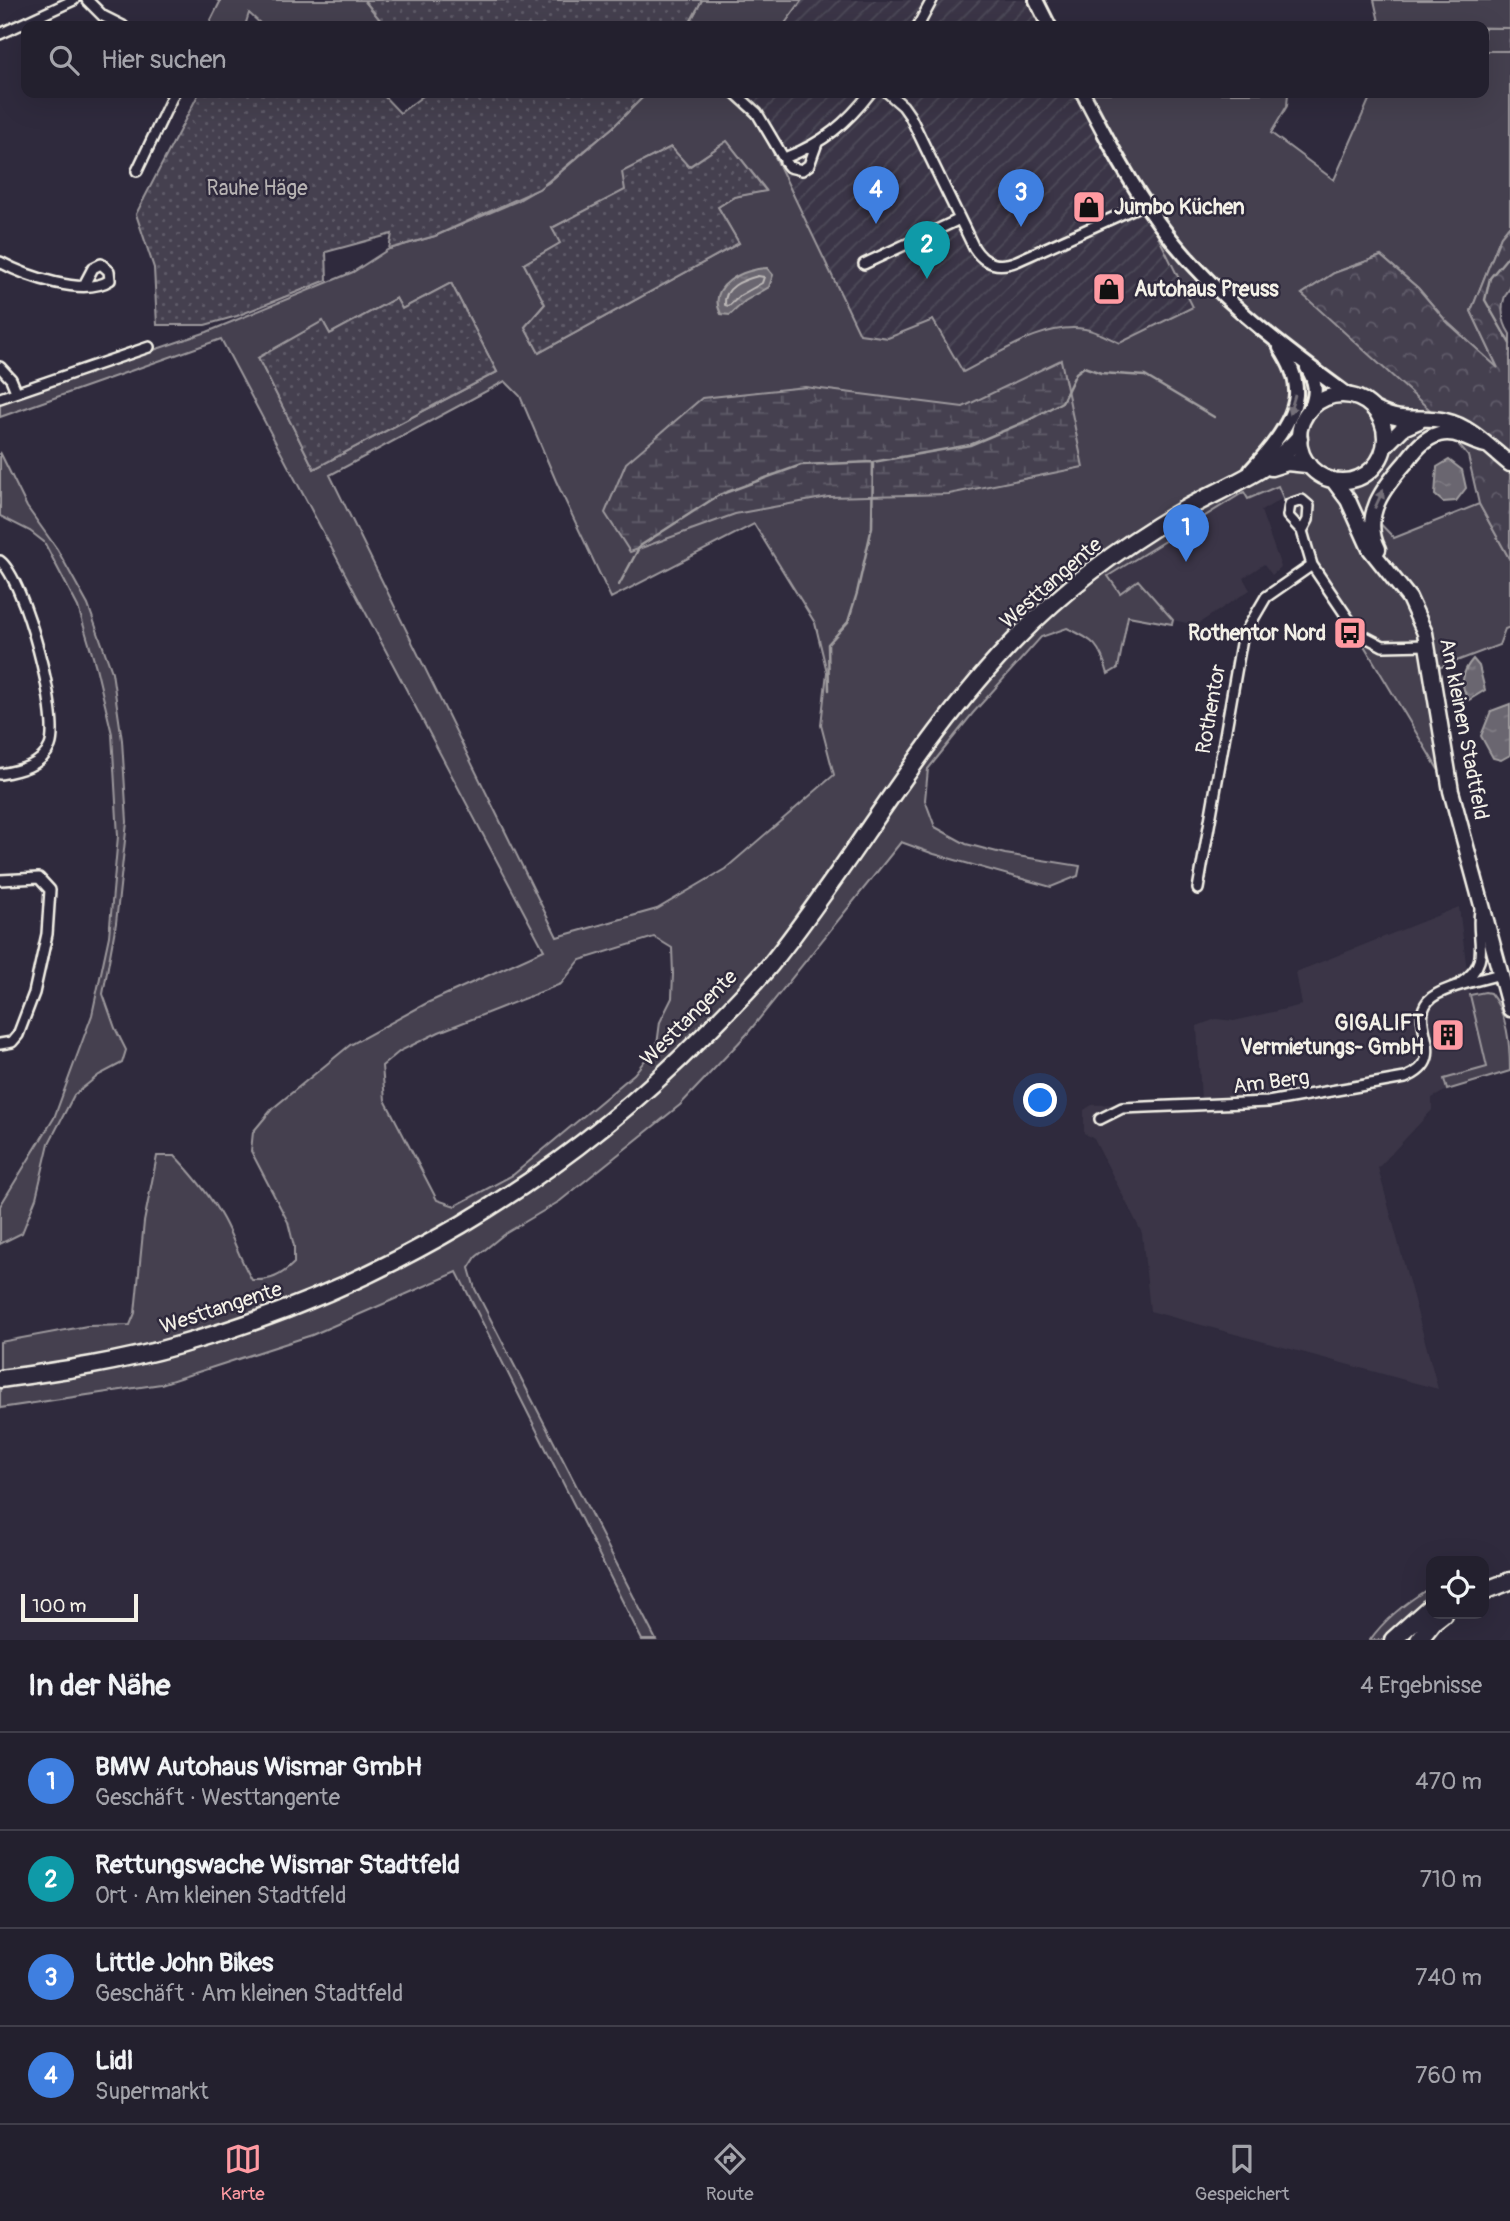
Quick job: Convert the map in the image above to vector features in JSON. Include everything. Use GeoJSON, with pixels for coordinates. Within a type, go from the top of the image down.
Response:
{"type":"FeatureCollection","features":[{"type":"Feature","properties":{"kind":"highway","name":"Westtangente"},"geometry":{"type":"LineString","coordinates":[[0,1379],[131,1357],[179,1345],[293,1307],[381,1269],[520,1189],[626,1109],[673,1066],[769,967],[816,905],[934,735],[995,660],[1029,625],[1066,592],[1137,539],[1202,499],[1251,474],[1283,454],[1299,438]]}},
{"type":"Feature","properties":{"kind":"highway","name":"Westtangente"},"geometry":{"type":"LineString","coordinates":[[1251,474],[1287,462],[1307,464]]}},
{"type":"Feature","properties":{"kind":"highway"},"geometry":{"type":"LineString","coordinates":[[1489,1579],[1510,1571]]}},
{"type":"Feature","properties":{"kind":"highway"},"geometry":{"type":"LineString","coordinates":[[1489,1589],[1510,1581]]}},
{"type":"Feature","properties":{"kind":"highway"},"geometry":{"type":"LineString","coordinates":[[1393,1640],[1426,1610]]}},
{"type":"Feature","properties":{"kind":"highway"},"geometry":{"type":"LineString","coordinates":[[1419,1640],[1437,1619]]}},
{"type":"Feature","properties":{"kind":"main road"},"geometry":{"type":"LineString","coordinates":[[1035,0],[1046,21]]}},
{"type":"Feature","properties":{"kind":"main road"},"geometry":{"type":"LineString","coordinates":[[1086,98],[1158,222],[1212,284],[1277,341],[1349,395],[1359,398],[1376,410],[1401,420],[1431,419],[1457,425],[1510,464]]}},
{"type":"Feature","properties":{"kind":"main road"},"geometry":{"type":"LineString","coordinates":[[1251,474],[1275,442],[1296,395],[1293,372],[1277,341]]}},
{"type":"Feature","properties":{"kind":"main road"},"geometry":{"type":"LineString","coordinates":[[1302,362],[1315,382],[1315,398],[1301,425],[1299,438],[1302,455],[1314,471],[1333,480],[1342,489],[1370,549],[1398,583]]}},
{"type":"Feature","properties":{"kind":"main road"},"geometry":{"type":"LineString","coordinates":[[1311,408],[1328,397],[1349,395]]}},
{"type":"Feature","properties":{"kind":"main road"},"geometry":{"type":"LineString","coordinates":[[1376,410],[1384,428],[1384,447]]}},
{"type":"Feature","properties":{"kind":"main road"},"geometry":{"type":"LineString","coordinates":[[1333,480],[1354,480],[1363,475],[1377,463],[1384,447],[1403,428],[1417,421],[1431,419]]}},
{"type":"Feature","properties":{"kind":"main road"},"geometry":{"type":"LineString","coordinates":[[1398,583],[1396,574],[1378,550],[1373,536],[1372,516],[1383,490],[1419,446],[1433,436],[1454,433],[1486,445]]}},
{"type":"Feature","properties":{"kind":"main road"},"geometry":{"type":"LineString","coordinates":[[1358,523],[1356,498],[1363,475]]}},
{"type":"Feature","properties":{"kind":"main road","name":"Am kleinen Stadtfeld"},"geometry":{"type":"LineString","coordinates":[[1398,583],[1419,616],[1428,645],[1451,791],[1510,1009]]}},
{"type":"Feature","properties":{"kind":"street"},"geometry":{"type":"LineString","coordinates":[[28,21],[74,0]]}},
{"type":"Feature","properties":{"kind":"street"},"geometry":{"type":"LineString","coordinates":[[88,0],[103,16],[113,21]]}},
{"type":"Feature","properties":{"kind":"street"},"geometry":{"type":"LineString","coordinates":[[921,21],[932,0]]}},
{"type":"Feature","properties":{"kind":"street"},"geometry":{"type":"LineString","coordinates":[[0,34],[21,24]]}},
{"type":"Feature","properties":{"kind":"street"},"geometry":{"type":"LineString","coordinates":[[136,170],[172,98]]}},
{"type":"Feature","properties":{"kind":"street"},"geometry":{"type":"LineString","coordinates":[[740,98],[757,113],[783,157],[818,143],[842,127],[866,98]]}},
{"type":"Feature","properties":{"kind":"street"},"geometry":{"type":"LineString","coordinates":[[895,98],[910,116],[982,258],[992,264],[1003,265],[1146,203]]}},
{"type":"Feature","properties":{"kind":"street"},"geometry":{"type":"LineString","coordinates":[[787,157],[785,162],[789,167],[802,170],[809,164],[818,143]]}},
{"type":"Feature","properties":{"kind":"street"},"geometry":{"type":"LineString","coordinates":[[864,264],[960,219]]}},
{"type":"Feature","properties":{"kind":"street"},"geometry":{"type":"LineString","coordinates":[[0,261],[61,285],[84,285]]}},
{"type":"Feature","properties":{"kind":"street"},"geometry":{"type":"LineString","coordinates":[[0,398],[149,347]]}},
{"type":"Feature","properties":{"kind":"street"},"geometry":{"type":"LineString","coordinates":[[0,366],[11,379],[16,391]]}},
{"type":"Feature","properties":{"kind":"street"},"geometry":{"type":"LineString","coordinates":[[1302,531],[1312,565],[1353,627],[1362,636],[1383,646],[1428,645]]}},
{"type":"Feature","properties":{"kind":"street"},"geometry":{"type":"LineString","coordinates":[[0,561],[11,573],[26,607],[45,678],[53,732],[50,748],[41,760],[22,770],[0,774]]}},
{"type":"Feature","properties":{"kind":"street","name":"Rothentor"},"geometry":{"type":"LineString","coordinates":[[1198,889],[1241,638],[1266,597],[1312,565]]}},
{"type":"Feature","properties":{"kind":"street"},"geometry":{"type":"LineString","coordinates":[[0,880],[39,878],[50,890],[47,934],[34,993],[18,1035],[12,1042],[0,1044]]}},
{"type":"Feature","properties":{"kind":"street"},"geometry":{"type":"LineString","coordinates":[[1454,988],[1470,977],[1479,964],[1482,946],[1479,924],[1481,906]]}},
{"type":"Feature","properties":{"kind":"street","name":"Am Berg"},"geometry":{"type":"LineString","coordinates":[[1100,1119],[1122,1108],[1268,1102],[1405,1078],[1419,1070],[1427,1058],[1422,1017],[1424,1006],[1436,995],[1500,975]]}},
{"type":"Feature","properties":{"kind":"shaded area"},"geometry":{"type":"Polygon","coordinates":[[[801,0],[1036,0],[1047,21],[786,21],[801,0]]]}},
{"type":"Feature","properties":{"kind":"shaded area"},"geometry":{"type":"Polygon","coordinates":[[[733,98],[1088,98],[1193,308],[1120,343],[1104,336],[1031,337],[963,372],[933,320],[888,338],[859,334],[766,138],[754,119],[733,98]]]}},
{"type":"Feature","properties":{"kind":"shaded area"},"geometry":{"type":"Polygon","coordinates":[[[1278,485],[1283,498],[1261,511],[1281,567],[1272,575],[1264,564],[1243,578],[1250,590],[1196,625],[1173,620],[1138,581],[1120,594],[1108,576],[1245,491],[1248,499],[1278,485]]]}},
{"type":"Feature","properties":{"kind":"shaded area"},"geometry":{"type":"Polygon","coordinates":[[[1459,907],[1470,995],[1487,1068],[1445,1079],[1447,1090],[1432,1098],[1432,1110],[1378,1168],[1438,1389],[1150,1311],[1142,1233],[1094,1139],[1084,1133],[1084,1110],[1092,1105],[1201,1101],[1197,1026],[1216,1019],[1234,1021],[1302,1005],[1296,972],[1459,907]]]}},
{"type":"Feature","properties":{"kind":"green space"},"geometry":{"type":"Polygon","coordinates":[[[217,0],[364,0],[381,21],[258,21],[249,13],[247,21],[210,21],[220,2],[217,0]]]}},
{"type":"Feature","properties":{"kind":"green space"},"geometry":{"type":"Polygon","coordinates":[[[364,0],[702,0],[691,21],[381,21],[364,0]]]}},
{"type":"Feature","properties":{"kind":"green space"},"geometry":{"type":"Polygon","coordinates":[[[702,0],[802,0],[787,21],[691,21],[702,0]]]}},
{"type":"Feature","properties":{"kind":"green space"},"geometry":{"type":"Polygon","coordinates":[[[1374,0],[1510,0],[1510,28],[1489,28],[1489,21],[1379,21],[1374,0]]]}},
{"type":"Feature","properties":{"kind":"green space"},"geometry":{"type":"Polygon","coordinates":[[[1489,28],[1510,28],[1510,51],[1489,51],[1489,28]]]}},
{"type":"Feature","properties":{"kind":"green space"},"geometry":{"type":"Polygon","coordinates":[[[1489,51],[1510,51],[1510,225],[1501,236],[1471,311],[1499,370],[1446,321],[1418,288],[1381,256],[1334,273],[1302,294],[1486,445],[1450,433],[1426,441],[1392,477],[1372,515],[1394,538],[1479,504],[1510,560],[1510,627],[1505,629],[1499,645],[1433,670],[1451,791],[1353,627],[1312,565],[1278,486],[1248,499],[1244,492],[1108,576],[1120,593],[1138,580],[1173,620],[1172,624],[1128,616],[1118,668],[1108,674],[1095,645],[1067,628],[1041,637],[973,713],[928,769],[925,800],[935,827],[966,844],[1005,854],[1080,866],[1078,876],[1051,887],[901,842],[747,1034],[680,1105],[560,1201],[503,1235],[476,1257],[469,1268],[475,1289],[656,1640],[642,1640],[457,1272],[312,1335],[161,1384],[0,1408],[0,1385],[121,1365],[238,1332],[350,1288],[457,1233],[558,1168],[652,1092],[739,1007],[817,913],[931,749],[966,706],[1021,644],[1103,569],[1100,566],[1019,635],[994,661],[935,734],[828,889],[755,983],[646,1090],[526,1183],[462,1224],[395,1260],[326,1292],[255,1320],[137,1356],[0,1379],[0,1342],[87,1326],[130,1325],[135,1313],[144,1222],[157,1156],[175,1156],[201,1186],[223,1219],[252,1280],[275,1277],[284,1271],[294,1263],[294,1246],[288,1222],[251,1151],[253,1132],[272,1109],[350,1045],[427,1003],[544,950],[221,339],[0,417],[0,402],[207,332],[353,272],[389,249],[435,236],[517,201],[548,183],[642,98],[733,98],[754,119],[766,138],[860,334],[888,338],[933,320],[963,372],[1022,341],[1053,330],[1085,329],[1120,343],[1193,307],[1085,98],[1288,98],[1287,106],[1271,133],[1334,180],[1370,98],[1489,98],[1489,51]],[[727,141],[688,167],[671,147],[623,172],[626,190],[552,228],[561,243],[524,264],[545,304],[525,327],[539,353],[739,243],[718,207],[734,197],[766,190],[727,141]],[[451,283],[402,309],[396,298],[330,334],[323,322],[258,358],[314,469],[497,372],[451,283]],[[505,381],[330,475],[557,937],[657,909],[725,869],[834,775],[821,725],[827,672],[815,623],[754,524],[611,598],[520,396],[505,381]],[[654,937],[580,960],[561,984],[439,1032],[400,1051],[382,1066],[385,1100],[437,1200],[455,1206],[513,1175],[634,1074],[657,1045],[660,1022],[672,998],[672,948],[654,937]]]}},
{"type":"Feature","properties":{"kind":"green space","name":"Rauhe Häge"},"geometry":{"type":"Polygon","coordinates":[[[196,98],[386,98],[400,113],[420,98],[642,98],[613,127],[539,189],[435,236],[389,249],[392,234],[326,252],[327,280],[237,316],[205,325],[157,325],[154,268],[136,214],[196,98]]]}},
{"type":"Feature","properties":{"kind":"green space"},"geometry":{"type":"Polygon","coordinates":[[[727,141],[766,191],[734,197],[718,207],[739,243],[539,353],[525,327],[545,304],[524,264],[560,243],[552,228],[625,190],[622,172],[671,147],[689,167],[727,141]]]}},
{"type":"Feature","properties":{"kind":"green space"},"geometry":{"type":"Polygon","coordinates":[[[1510,225],[1510,288],[1506,293],[1502,311],[1510,334],[1510,560],[1479,504],[1468,456],[1430,410],[1302,294],[1334,273],[1381,256],[1418,288],[1446,321],[1498,368],[1471,311],[1501,236],[1510,225]]]}},
{"type":"Feature","properties":{"kind":"green space"},"geometry":{"type":"Polygon","coordinates":[[[451,283],[497,372],[314,469],[258,358],[323,321],[330,334],[396,298],[402,309],[451,283]]]}},
{"type":"Feature","properties":{"kind":"green space"},"geometry":{"type":"Polygon","coordinates":[[[1061,360],[1083,467],[949,494],[828,497],[735,514],[630,552],[605,513],[626,463],[702,398],[805,387],[963,407],[1061,360]]]}},
{"type":"Feature","properties":{"kind":"green space"},"geometry":{"type":"Polygon","coordinates":[[[0,452],[27,507],[57,549],[88,605],[112,672],[122,740],[127,822],[116,923],[103,994],[126,1050],[122,1063],[99,1075],[74,1095],[49,1143],[36,1198],[22,1233],[0,1244],[0,1206],[54,1118],[92,1015],[109,936],[118,836],[112,734],[78,607],[44,542],[30,531],[0,516],[0,452]]]}},
{"type":"Feature","properties":{"kind":"green space"},"geometry":{"type":"Polygon","coordinates":[[[1490,993],[1501,1010],[1508,1040],[1510,1071],[1447,1090],[1444,1079],[1487,1067],[1470,995],[1490,993]]]}},
{"type":"Feature","properties":{"kind":"green space"},"geometry":{"type":"Polygon","coordinates":[[[1426,1590],[1426,1607],[1389,1640],[1370,1640],[1383,1624],[1426,1590]]]}},
{"type":"Feature","properties":{"kind":"water"},"geometry":{"type":"Polygon","coordinates":[[[767,268],[773,275],[769,287],[745,301],[730,315],[721,314],[719,295],[730,280],[738,275],[767,268]]]}},
{"type":"Feature","properties":{"kind":"water"},"geometry":{"type":"Polygon","coordinates":[[[1449,460],[1462,470],[1466,488],[1456,501],[1443,502],[1435,495],[1437,467],[1449,460]]]}},
{"type":"Feature","properties":{"kind":"water"},"geometry":{"type":"Polygon","coordinates":[[[1473,659],[1479,666],[1485,690],[1469,700],[1463,679],[1466,668],[1473,659]]]}},
{"type":"Feature","properties":{"kind":"water"},"geometry":{"type":"Polygon","coordinates":[[[1510,704],[1510,755],[1501,760],[1493,758],[1481,736],[1491,711],[1510,704]]]}},
{"type":"Feature","properties":{"kind":"waterway"},"geometry":{"type":"LineString","coordinates":[[1510,254],[1490,278],[1485,300],[1510,344]]}},
{"type":"Feature","properties":{"kind":"waterway"},"geometry":{"type":"LineString","coordinates":[[619,585],[640,546],[719,495],[801,465],[873,462],[970,445],[1029,420],[1062,402],[1076,373],[1084,367],[1101,373],[1145,376],[1214,417]]}},
{"type":"Feature","properties":{"kind":"waterway"},"geometry":{"type":"LineString","coordinates":[[829,690],[828,644],[848,622],[872,527],[873,462]]}},
{"type":"Feature","properties":{"kind":"place","name":"Jumbo Küchen"},"geometry":{"type":"Point","coordinates":[1089,207]}},
{"type":"Feature","properties":{"kind":"place","name":"Lidl"},"geometry":{"type":"Point","coordinates":[876,224]}},
{"type":"Feature","properties":{"kind":"place","name":"Little John Bikes"},"geometry":{"type":"Point","coordinates":[1021,227]}},
{"type":"Feature","properties":{"kind":"place","name":"Rettungswache Wismar Stadtfeld"},"geometry":{"type":"Point","coordinates":[927,279]}},
{"type":"Feature","properties":{"kind":"place","name":"Autohaus Preuss"},"geometry":{"type":"Point","coordinates":[1109,289]}},
{"type":"Feature","properties":{"kind":"place","name":"BMW Autohaus Wismar GmbH"},"geometry":{"type":"Point","coordinates":[1186,562]}},
{"type":"Feature","properties":{"kind":"place","name":"Rothentor Nord"},"geometry":{"type":"Point","coordinates":[1350,633]}},
{"type":"Feature","properties":{"kind":"place","name":"GIGALIFT Vermietungs- GmbH"},"geometry":{"type":"Point","coordinates":[1448,1035]}}]}
